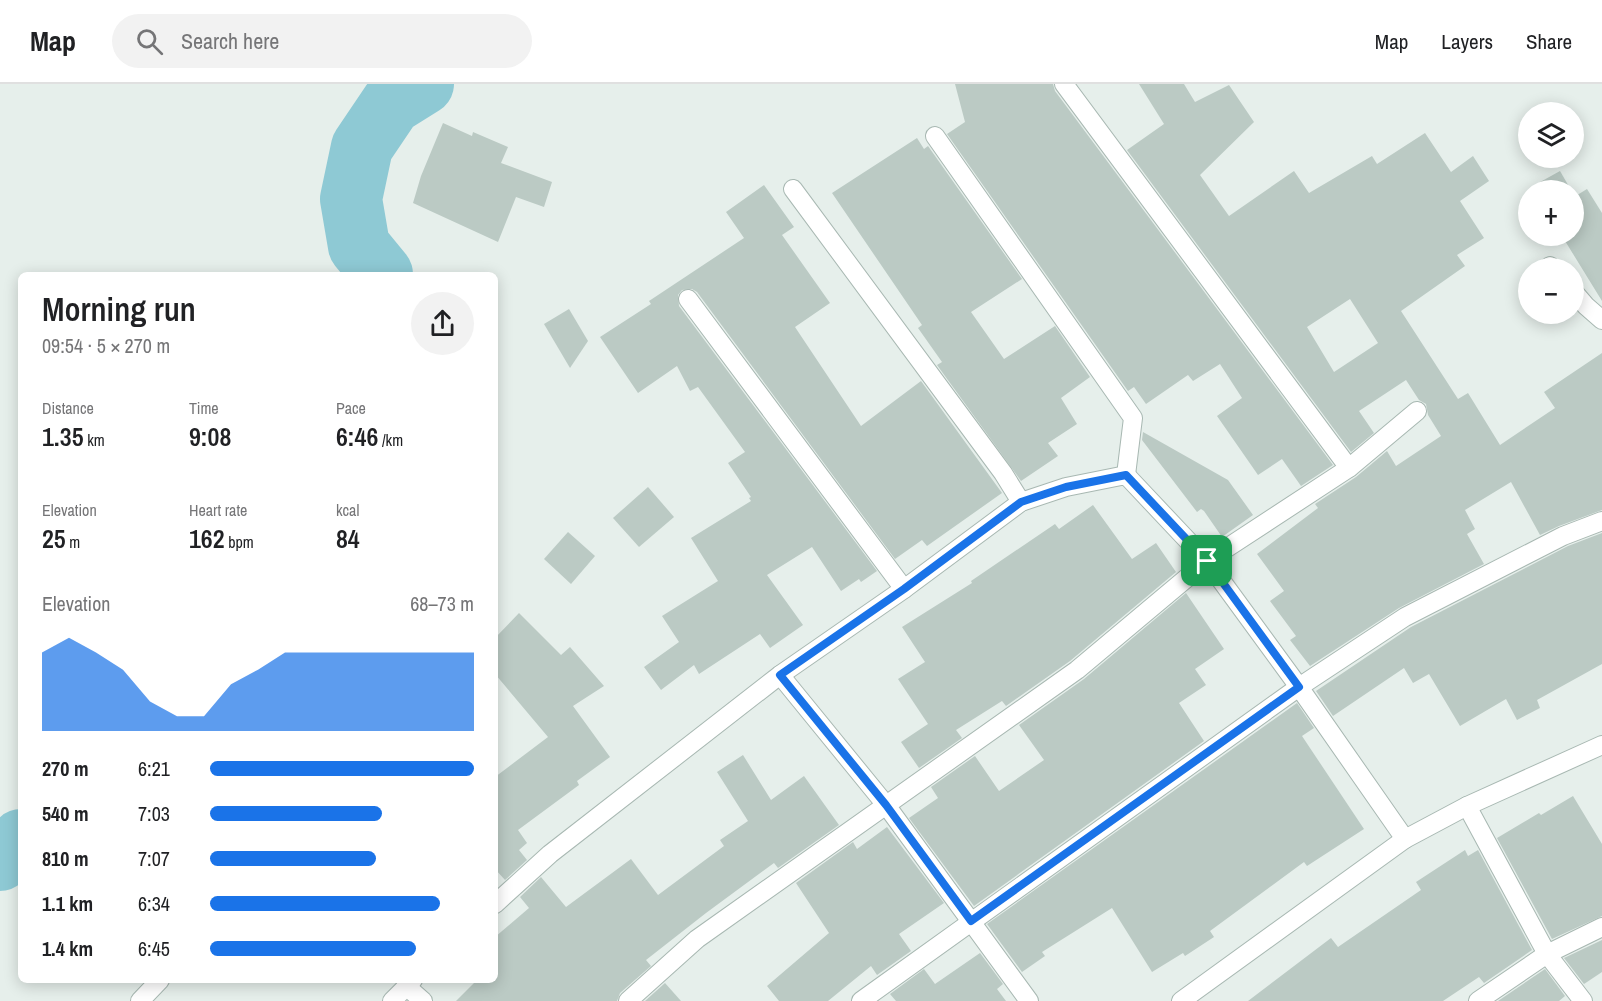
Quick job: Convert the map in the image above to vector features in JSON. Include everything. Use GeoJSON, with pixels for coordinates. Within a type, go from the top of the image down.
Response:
{"type":"FeatureCollection","features":[{"type":"Feature","properties":{"kind":"street"},"geometry":{"type":"LineString","coordinates":[[1064,84],[1349,468]]}},
{"type":"Feature","properties":{"kind":"street"},"geometry":{"type":"LineString","coordinates":[[935,136],[1133,417],[1126,475]]}},
{"type":"Feature","properties":{"kind":"street"},"geometry":{"type":"LineString","coordinates":[[793,189],[1003,473],[1021,502]]}},
{"type":"Feature","properties":{"kind":"street"},"geometry":{"type":"LineString","coordinates":[[688,299],[904,589]]}},
{"type":"Feature","properties":{"kind":"street"},"geometry":{"type":"LineString","coordinates":[[1584,304],[1602,320]]}},
{"type":"Feature","properties":{"kind":"street"},"geometry":{"type":"LineString","coordinates":[[628,1001],[697,939],[1077,670],[1207,561],[1349,468],[1417,411]]}},
{"type":"Feature","properties":{"kind":"street"},"geometry":{"type":"LineString","coordinates":[[498,901],[550,854],[780,675],[904,589],[1021,502],[1066,487],[1126,475]]}},
{"type":"Feature","properties":{"kind":"street"},"geometry":{"type":"LineString","coordinates":[[1126,475],[1207,561],[1299,687],[1405,839]]}},
{"type":"Feature","properties":{"kind":"street"},"geometry":{"type":"LineString","coordinates":[[861,1001],[1299,687],[1405,617],[1563,536],[1602,521]]}},
{"type":"Feature","properties":{"kind":"street"},"geometry":{"type":"LineString","coordinates":[[780,675],[886,805],[1029,1001]]}},
{"type":"Feature","properties":{"kind":"street"},"geometry":{"type":"LineString","coordinates":[[1181,1001],[1405,839],[1467,806],[1602,745]]}},
{"type":"Feature","properties":{"kind":"street"},"geometry":{"type":"LineString","coordinates":[[1467,806],[1547,954],[1582,1001]]}},
{"type":"Feature","properties":{"kind":"street"},"geometry":{"type":"LineString","coordinates":[[1478,1001],[1547,954],[1602,927]]}},
{"type":"Feature","properties":{"kind":"street"},"geometry":{"type":"LineString","coordinates":[[140,1001],[157,983]]}},
{"type":"Feature","properties":{"kind":"street"},"geometry":{"type":"LineString","coordinates":[[392,1001],[409,983],[423,1001]]}},
{"type":"Feature","properties":{"kind":"building"},"geometry":{"type":"Polygon","coordinates":[[[955,84],[1053,84],[1055,91],[1333,465],[1301,486],[1282,459],[1258,475],[1217,416],[1242,398],[1220,364],[1193,381],[1188,375],[1146,404],[1134,387],[1128,391],[947,134],[965,122],[955,84]]]}},
{"type":"Feature","properties":{"kind":"building"},"geometry":{"type":"Polygon","coordinates":[[[1139,84],[1184,84],[1195,102],[1229,85],[1254,122],[1200,175],[1229,216],[1294,171],[1309,193],[1372,156],[1377,164],[1425,133],[1451,172],[1473,156],[1489,181],[1460,201],[1484,238],[1457,255],[1465,266],[1401,311],[1458,399],[1468,393],[1500,445],[1555,408],[1544,392],[1602,353],[1602,510],[1540,535],[1511,482],[1465,510],[1475,529],[1467,534],[1484,564],[1399,608],[1310,666],[1290,640],[1296,636],[1270,601],[1284,591],[1257,554],[1318,508],[1315,504],[1356,477],[1387,451],[1396,466],[1441,436],[1428,415],[1426,404],[1419,400],[1406,380],[1359,411],[1374,433],[1351,452],[1127,150],[1164,124],[1139,84]],[[1350,299],[1307,327],[1334,372],[1378,343],[1350,299]]]}},
{"type":"Feature","properties":{"kind":"building"},"geometry":{"type":"Polygon","coordinates":[[[443,123],[472,136],[473,132],[508,147],[501,163],[552,182],[544,207],[516,197],[498,242],[413,203],[421,176],[443,123]]]}},
{"type":"Feature","properties":{"kind":"building"},"geometry":{"type":"Polygon","coordinates":[[[917,138],[924,149],[928,146],[1022,279],[971,312],[1004,359],[1055,326],[1090,377],[1061,398],[1077,424],[1048,443],[1058,456],[1021,481],[937,365],[942,362],[918,328],[922,325],[832,193],[917,138]]]}},
{"type":"Feature","properties":{"kind":"building"},"geometry":{"type":"Polygon","coordinates":[[[1560,171],[1565,180],[1544,180],[1560,171]]]}},
{"type":"Feature","properties":{"kind":"building"},"geometry":{"type":"Polygon","coordinates":[[[764,185],[794,227],[782,235],[830,303],[795,327],[861,426],[921,381],[1002,493],[927,546],[922,540],[895,559],[697,292],[692,289],[682,290],[678,295],[679,306],[877,571],[861,582],[859,579],[841,591],[812,547],[767,575],[803,625],[770,648],[760,634],[699,674],[694,665],[661,690],[644,667],[679,642],[662,616],[718,581],[691,538],[751,501],[749,498],[751,497],[728,463],[745,452],[698,387],[690,391],[677,366],[638,393],[600,337],[651,304],[649,301],[744,238],[726,212],[764,185]]]}},
{"type":"Feature","properties":{"kind":"building"},"geometry":{"type":"Polygon","coordinates":[[[1587,189],[1602,213],[1602,301],[1584,272],[1584,258],[1576,258],[1568,246],[1584,246],[1584,191],[1587,189]]]}},
{"type":"Feature","properties":{"kind":"building"},"geometry":{"type":"Polygon","coordinates":[[[569,309],[588,341],[570,368],[544,324],[569,309]]]}},
{"type":"Feature","properties":{"kind":"building"},"geometry":{"type":"Polygon","coordinates":[[[1143,432],[1228,480],[1253,515],[1222,537],[1204,511],[1201,509],[1197,512],[1142,440],[1143,432]]]}},
{"type":"Feature","properties":{"kind":"building"},"geometry":{"type":"Polygon","coordinates":[[[648,487],[674,517],[639,547],[613,518],[648,487]]]}},
{"type":"Feature","properties":{"kind":"building"},"geometry":{"type":"Polygon","coordinates":[[[1093,505],[1132,559],[1156,543],[1176,572],[1070,661],[1006,706],[1002,701],[956,730],[962,738],[919,768],[901,742],[928,724],[898,679],[925,662],[902,627],[972,583],[971,581],[1055,524],[1059,529],[1093,505]]]}},
{"type":"Feature","properties":{"kind":"building"},"geometry":{"type":"Polygon","coordinates":[[[568,532],[595,556],[571,584],[544,559],[568,532]]]}},
{"type":"Feature","properties":{"kind":"building"},"geometry":{"type":"Polygon","coordinates":[[[1602,533],[1602,664],[1537,700],[1540,708],[1517,720],[1506,699],[1460,726],[1429,674],[1413,683],[1404,668],[1333,716],[1316,691],[1411,627],[1568,546],[1602,533]]]}},
{"type":"Feature","properties":{"kind":"building"},"geometry":{"type":"Polygon","coordinates":[[[1186,593],[1224,649],[1195,669],[1206,685],[1179,703],[1204,741],[974,906],[909,818],[938,798],[931,787],[975,756],[999,791],[1044,760],[1019,725],[1084,679],[1186,593]]]}},
{"type":"Feature","properties":{"kind":"building"},"geometry":{"type":"Polygon","coordinates":[[[519,613],[561,655],[570,647],[604,686],[573,706],[610,757],[577,781],[579,785],[518,830],[527,843],[519,850],[527,860],[505,880],[498,872],[498,775],[548,737],[498,678],[498,635],[519,613]]]}},
{"type":"Feature","properties":{"kind":"building"},"geometry":{"type":"Polygon","coordinates":[[[1297,703],[1314,728],[1302,736],[1364,829],[1307,866],[1304,862],[1210,931],[1214,937],[1185,956],[1183,953],[1152,972],[1112,908],[1042,952],[1045,956],[1022,972],[987,924],[1297,703]]]}},
{"type":"Feature","properties":{"kind":"building"},"geometry":{"type":"Polygon","coordinates":[[[743,755],[771,800],[804,776],[839,825],[778,868],[774,863],[646,960],[651,966],[620,993],[617,1001],[456,1001],[474,983],[498,983],[498,934],[529,908],[520,897],[541,877],[566,907],[631,859],[658,895],[724,846],[720,840],[748,821],[717,772],[743,755]]]}},
{"type":"Feature","properties":{"kind":"building"},"geometry":{"type":"Polygon","coordinates":[[[1573,796],[1602,844],[1602,916],[1552,939],[1497,838],[1573,796]]]}},
{"type":"Feature","properties":{"kind":"building"},"geometry":{"type":"Polygon","coordinates":[[[887,827],[944,903],[899,934],[911,951],[877,975],[871,966],[828,1001],[779,1001],[767,986],[829,933],[796,883],[853,842],[857,849],[887,827]]]}},
{"type":"Feature","properties":{"kind":"building"},"geometry":{"type":"Polygon","coordinates":[[[1465,850],[1468,856],[1478,850],[1532,950],[1484,983],[1479,977],[1443,1001],[1248,1001],[1331,938],[1338,947],[1421,890],[1416,882],[1465,850]]]}},
{"type":"Feature","properties":{"kind":"building"},"geometry":{"type":"Polygon","coordinates":[[[1602,940],[1602,972],[1584,984],[1564,958],[1602,940]]]}},
{"type":"Feature","properties":{"kind":"building"},"geometry":{"type":"Polygon","coordinates":[[[980,953],[1003,984],[997,989],[1006,1001],[896,1001],[890,994],[924,969],[935,984],[980,953]]]}},
{"type":"Feature","properties":{"kind":"building"},"geometry":{"type":"Polygon","coordinates":[[[1545,969],[1565,996],[1559,1001],[1498,1001],[1545,969]]]}},
{"type":"Feature","properties":{"kind":"building"},"geometry":{"type":"Polygon","coordinates":[[[665,983],[681,1001],[645,1001],[665,983]]]}},
{"type":"Feature","properties":{"kind":"waterway"},"geometry":{"type":"LineString","coordinates":[[380,272],[359,246],[351,199],[362,147],[391,104],[423,84]]}},
{"type":"Feature","properties":{"kind":"waterway"},"geometry":{"type":"LineString","coordinates":[[0,860],[18,843]]}},
{"type":"Feature","properties":{"kind":"route"},"geometry":{"type":"LineString","coordinates":[[1126,475],[1207,561],[1299,687],[971,921],[886,805],[780,675],[904,589],[1021,502],[1066,487],[1126,475]]}}]}
